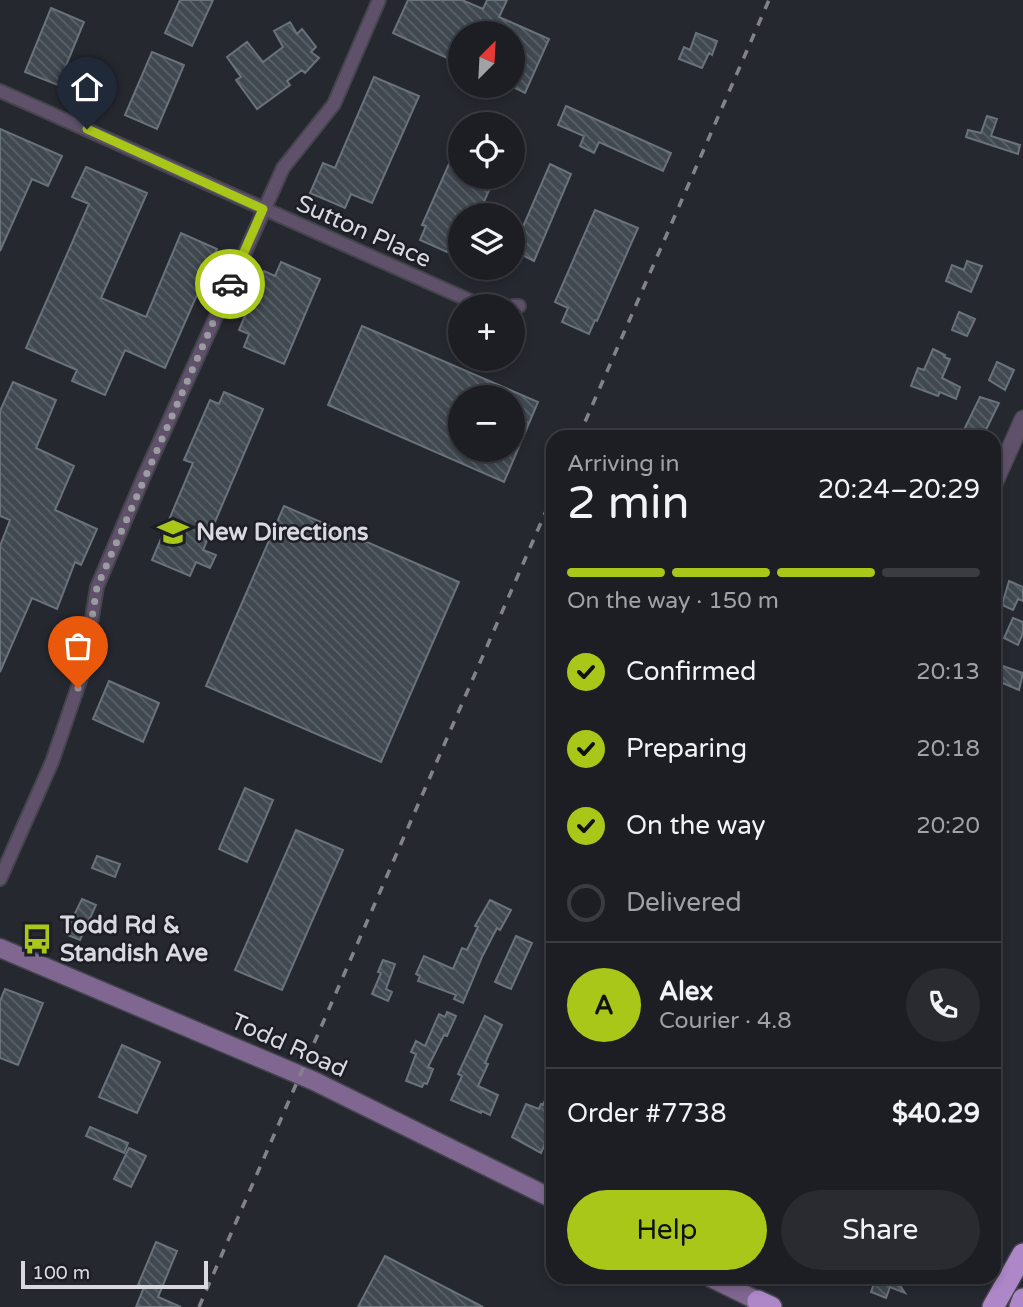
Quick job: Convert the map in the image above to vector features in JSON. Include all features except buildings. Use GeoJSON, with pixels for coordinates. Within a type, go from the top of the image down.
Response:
{"type":"FeatureCollection","features":[{"type":"Feature","properties":{"kind":"highway"},"geometry":{"type":"LineString","coordinates":[[993,1307],[1023,1254]]}},
{"type":"Feature","properties":{"kind":"highway"},"geometry":{"type":"LineString","coordinates":[[1020,1307],[1023,1300]]}},
{"type":"Feature","properties":{"kind":"main road","name":"Todd Road"},"geometry":{"type":"LineString","coordinates":[[0,948],[314,1081],[546,1196]]}},
{"type":"Feature","properties":{"kind":"main road"},"geometry":{"type":"LineString","coordinates":[[723,1284],[761,1305]]}},
{"type":"Feature","properties":{"kind":"street"},"geometry":{"type":"LineString","coordinates":[[0,879],[52,762],[83,673],[97,587],[263,209],[283,168],[334,104],[379,0]]}},
{"type":"Feature","properties":{"kind":"street","name":"Sutton Place"},"geometry":{"type":"LineString","coordinates":[[0,91],[455,294]]}},
{"type":"Feature","properties":{"kind":"street"},"geometry":{"type":"LineString","coordinates":[[1001,468],[1023,419]]}},
{"type":"Feature","properties":{"kind":"railway"},"geometry":{"type":"LineString","coordinates":[[581,430],[769,0]]}},
{"type":"Feature","properties":{"kind":"railway"},"geometry":{"type":"LineString","coordinates":[[199,1307],[546,511]]}},
{"type":"Feature","properties":{"kind":"way so far"},"geometry":{"type":"LineString","coordinates":[[78,688],[83,673],[97,587],[230,284]]}},
{"type":"Feature","properties":{"kind":"place","name":"New Directions"},"geometry":{"type":"Point","coordinates":[173,532]}},
{"type":"Feature","properties":{"kind":"place","name":"Todd Rd & Standish Ave"},"geometry":{"type":"Point","coordinates":[37,939]}},
{"type":"Feature","properties":{"kind":"route"},"geometry":{"type":"LineString","coordinates":[[87,129],[263,209],[230,284]]}}]}
